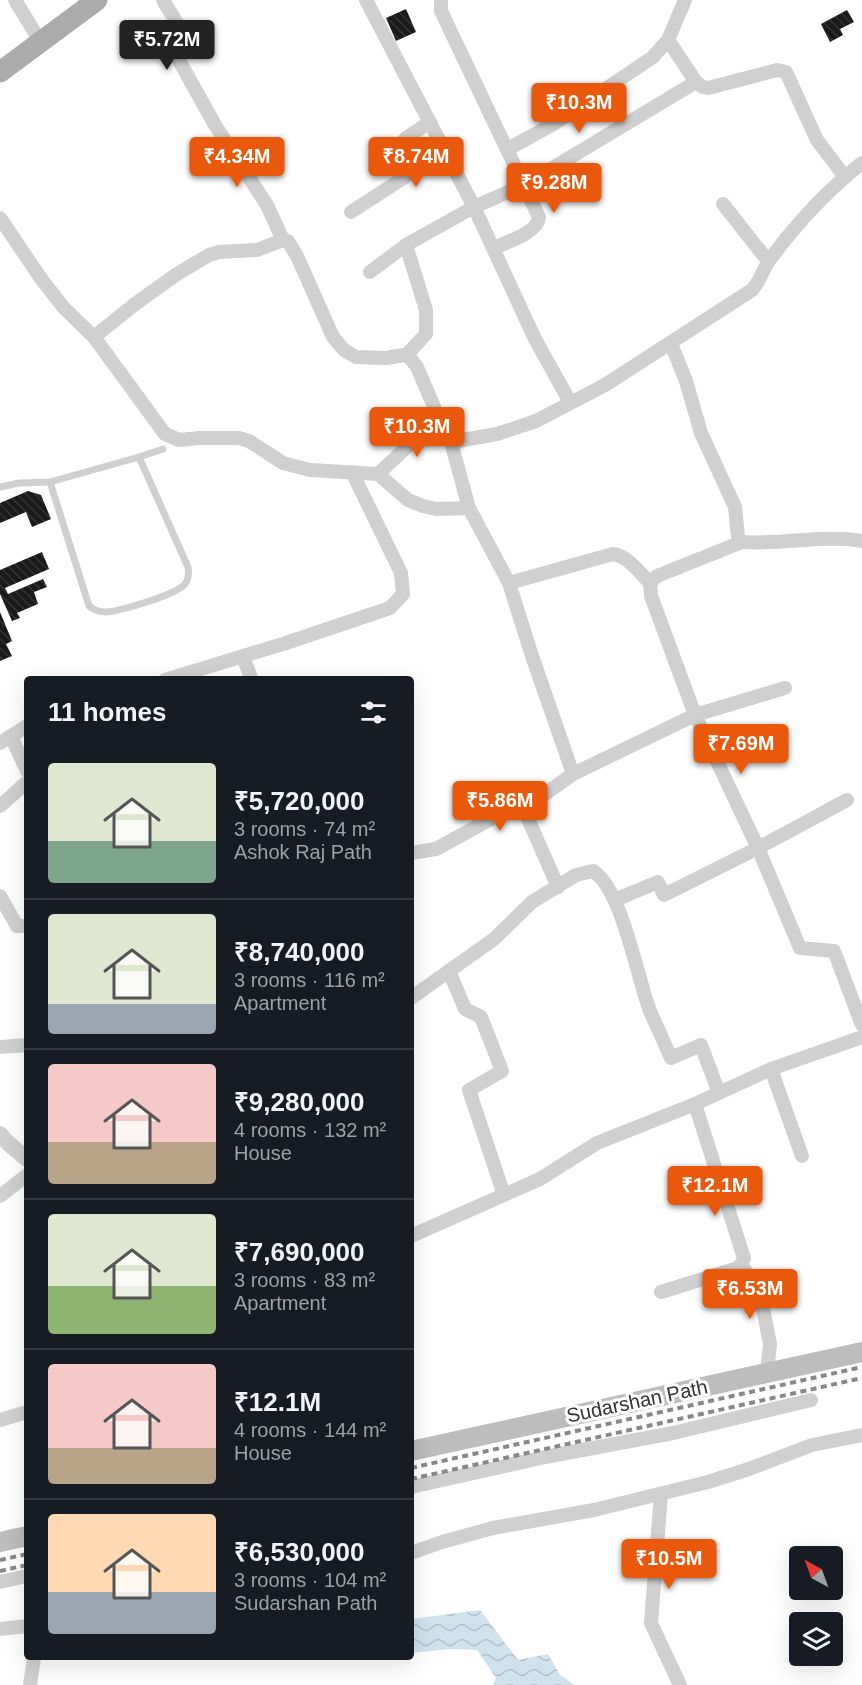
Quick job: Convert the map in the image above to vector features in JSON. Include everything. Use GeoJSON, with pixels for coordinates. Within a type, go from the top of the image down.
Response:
{"type":"FeatureCollection","features":[{"type":"Feature","properties":{"kind":"main road"},"geometry":{"type":"LineString","coordinates":[[0,72],[40,40],[98,0]]}},
{"type":"Feature","properties":{"kind":"main road","name":"Sudarshan Path"},"geometry":{"type":"LineString","coordinates":[[414,1450],[862,1352]]}},
{"type":"Feature","properties":{"kind":"main road"},"geometry":{"type":"LineString","coordinates":[[0,1542],[24,1537]]}},
{"type":"Feature","properties":{"kind":"street"},"geometry":{"type":"LineString","coordinates":[[15,0],[40,40]]}},
{"type":"Feature","properties":{"kind":"street"},"geometry":{"type":"LineString","coordinates":[[163,0],[183,33],[174,48],[176,55],[215,124],[267,204],[283,240],[291,245],[333,336],[344,350],[356,357],[386,358],[404,355],[410,358],[417,367],[451,442],[469,508],[509,584],[573,774]]}},
{"type":"Feature","properties":{"kind":"street"},"geometry":{"type":"LineString","coordinates":[[366,0],[474,207],[534,339],[570,402]]}},
{"type":"Feature","properties":{"kind":"street"},"geometry":{"type":"LineString","coordinates":[[441,0],[441,11],[539,217],[538,224],[533,230],[494,248]]}},
{"type":"Feature","properties":{"kind":"street"},"geometry":{"type":"LineString","coordinates":[[508,149],[555,123],[645,64],[668,40],[685,0]]}},
{"type":"Feature","properties":{"kind":"street"},"geometry":{"type":"LineString","coordinates":[[668,40],[696,82],[703,87],[708,88],[783,70],[789,76],[818,140],[845,177]]}},
{"type":"Feature","properties":{"kind":"street"},"geometry":{"type":"LineString","coordinates":[[370,272],[406,245],[474,207],[524,185],[696,82]]}},
{"type":"Feature","properties":{"kind":"street"},"geometry":{"type":"LineString","coordinates":[[351,212],[405,177],[409,172],[402,144],[406,138],[430,122]]}},
{"type":"Feature","properties":{"kind":"street"},"geometry":{"type":"LineString","coordinates":[[451,442],[518,428],[536,421],[605,385],[752,290],[761,280],[768,261],[793,229],[862,163]]}},
{"type":"Feature","properties":{"kind":"street"},"geometry":{"type":"LineString","coordinates":[[723,204],[768,261]]}},
{"type":"Feature","properties":{"kind":"street"},"geometry":{"type":"LineString","coordinates":[[0,218],[64,308],[94,337],[165,434],[171,438],[179,440],[238,438],[249,441],[283,464],[310,470],[378,474],[408,500],[423,506],[436,509],[469,508]]}},
{"type":"Feature","properties":{"kind":"street"},"geometry":{"type":"LineString","coordinates":[[94,337],[177,274],[209,255],[219,252],[257,250],[283,240]]}},
{"type":"Feature","properties":{"kind":"street"},"geometry":{"type":"LineString","coordinates":[[406,245],[426,310],[426,334],[410,351]]}},
{"type":"Feature","properties":{"kind":"street"},"geometry":{"type":"LineString","coordinates":[[671,344],[686,381],[701,433],[735,507],[738,537],[742,542]]}},
{"type":"Feature","properties":{"kind":"street"},"geometry":{"type":"LineString","coordinates":[[378,474],[408,446],[443,426]]}},
{"type":"Feature","properties":{"kind":"street"},"geometry":{"type":"LineString","coordinates":[[179,676],[390,608],[403,594],[401,573],[352,472]]}},
{"type":"Feature","properties":{"kind":"street"},"geometry":{"type":"LineString","coordinates":[[650,583],[657,576],[742,542],[793,542],[848,538],[862,541]]}},
{"type":"Feature","properties":{"kind":"street"},"geometry":{"type":"LineString","coordinates":[[509,584],[613,554],[620,555],[627,560],[650,583],[651,596],[695,715],[758,848],[800,948],[834,951],[862,1024]]}},
{"type":"Feature","properties":{"kind":"street"},"geometry":{"type":"LineString","coordinates":[[243,657],[250,676]]}},
{"type":"Feature","properties":{"kind":"street"},"geometry":{"type":"LineString","coordinates":[[414,853],[436,849],[496,816],[546,794],[573,774],[695,715],[785,688]]}},
{"type":"Feature","properties":{"kind":"street"},"geometry":{"type":"LineString","coordinates":[[24,728],[5,739],[24,767]]}},
{"type":"Feature","properties":{"kind":"street"},"geometry":{"type":"LineString","coordinates":[[0,806],[24,785]]}},
{"type":"Feature","properties":{"kind":"street"},"geometry":{"type":"LineString","coordinates":[[615,900],[658,882],[664,895],[847,800]]}},
{"type":"Feature","properties":{"kind":"street"},"geometry":{"type":"LineString","coordinates":[[522,805],[558,887]]}},
{"type":"Feature","properties":{"kind":"street"},"geometry":{"type":"LineString","coordinates":[[414,996],[494,939],[532,902],[576,875],[593,871],[601,875],[615,900],[650,1010],[671,1058],[701,1045],[719,1093]]}},
{"type":"Feature","properties":{"kind":"street"},"geometry":{"type":"LineString","coordinates":[[0,896],[17,926],[24,926]]}},
{"type":"Feature","properties":{"kind":"street"},"geometry":{"type":"LineString","coordinates":[[449,971],[465,1009],[481,1017],[502,1071],[470,1090],[504,1195]]}},
{"type":"Feature","properties":{"kind":"street"},"geometry":{"type":"LineString","coordinates":[[414,1235],[540,1179],[597,1143],[695,1104],[771,1069],[862,1037]]}},
{"type":"Feature","properties":{"kind":"street"},"geometry":{"type":"LineString","coordinates":[[0,1047],[24,1045]]}},
{"type":"Feature","properties":{"kind":"street"},"geometry":{"type":"LineString","coordinates":[[771,1069],[801,1156]]}},
{"type":"Feature","properties":{"kind":"street"},"geometry":{"type":"LineString","coordinates":[[661,1292],[735,1269],[741,1265],[744,1258],[695,1104]]}},
{"type":"Feature","properties":{"kind":"street"},"geometry":{"type":"LineString","coordinates":[[0,1134],[24,1156]]}},
{"type":"Feature","properties":{"kind":"street"},"geometry":{"type":"LineString","coordinates":[[0,1196],[24,1177]]}},
{"type":"Feature","properties":{"kind":"street"},"geometry":{"type":"LineString","coordinates":[[741,1265],[759,1288],[770,1344],[767,1372]]}},
{"type":"Feature","properties":{"kind":"street"},"geometry":{"type":"LineString","coordinates":[[414,1486],[544,1457],[673,1433],[811,1400]]}},
{"type":"Feature","properties":{"kind":"street"},"geometry":{"type":"LineString","coordinates":[[0,1420],[24,1413]]}},
{"type":"Feature","properties":{"kind":"street"},"geometry":{"type":"LineString","coordinates":[[414,1552],[494,1528],[586,1512],[661,1494],[746,1470],[812,1445],[862,1435]]}},
{"type":"Feature","properties":{"kind":"street"},"geometry":{"type":"LineString","coordinates":[[661,1494],[651,1623],[680,1685]]}},
{"type":"Feature","properties":{"kind":"street"},"geometry":{"type":"LineString","coordinates":[[0,1582],[24,1577]]}},
{"type":"Feature","properties":{"kind":"street"},"geometry":{"type":"LineString","coordinates":[[0,1629],[24,1626]]}},
{"type":"Feature","properties":{"kind":"street"},"geometry":{"type":"LineString","coordinates":[[30,1685],[34,1660]]}},
{"type":"Feature","properties":{"kind":"lane"},"geometry":{"type":"LineString","coordinates":[[0,487],[19,483],[50,483],[163,449]]}},
{"type":"Feature","properties":{"kind":"lane"},"geometry":{"type":"LineString","coordinates":[[50,483],[89,606],[96,611],[107,612],[162,597],[178,591],[186,583],[190,574],[139,457]]}},
{"type":"Feature","properties":{"kind":"water"},"geometry":{"type":"Polygon","coordinates":[[[480,1610],[518,1660],[548,1654],[560,1675],[575,1685],[493,1685],[496,1678],[477,1650],[450,1649],[414,1653],[414,1619],[480,1610]]]}},
{"type":"Feature","properties":{"kind":"building"},"geometry":{"type":"Polygon","coordinates":[[[406,9],[416,32],[396,41],[386,18],[406,9]]]}},
{"type":"Feature","properties":{"kind":"building"},"geometry":{"type":"Polygon","coordinates":[[[847,10],[854,22],[840,29],[843,35],[830,42],[821,24],[847,10]]]}},
{"type":"Feature","properties":{"kind":"building"},"geometry":{"type":"Polygon","coordinates":[[[28,491],[41,495],[51,519],[32,527],[26,512],[0,523],[0,503],[28,491]]]}},
{"type":"Feature","properties":{"kind":"building"},"geometry":{"type":"Polygon","coordinates":[[[42,552],[49,569],[5,588],[8,594],[43,579],[47,587],[34,592],[38,604],[17,613],[20,618],[12,621],[0,594],[0,570],[42,552]]]}},
{"type":"Feature","properties":{"kind":"building"},"geometry":{"type":"Polygon","coordinates":[[[0,612],[12,641],[6,644],[12,656],[0,661],[0,612]]]}},
{"type":"Feature","properties":{"kind":"railway"},"geometry":{"type":"LineString","coordinates":[[414,1467],[862,1367]]}},
{"type":"Feature","properties":{"kind":"railway"},"geometry":{"type":"LineString","coordinates":[[414,1478],[862,1378]]}},
{"type":"Feature","properties":{"kind":"railway"},"geometry":{"type":"LineString","coordinates":[[0,1560],[24,1555]]}},
{"type":"Feature","properties":{"kind":"railway"},"geometry":{"type":"LineString","coordinates":[[0,1571],[24,1566]]}}]}
